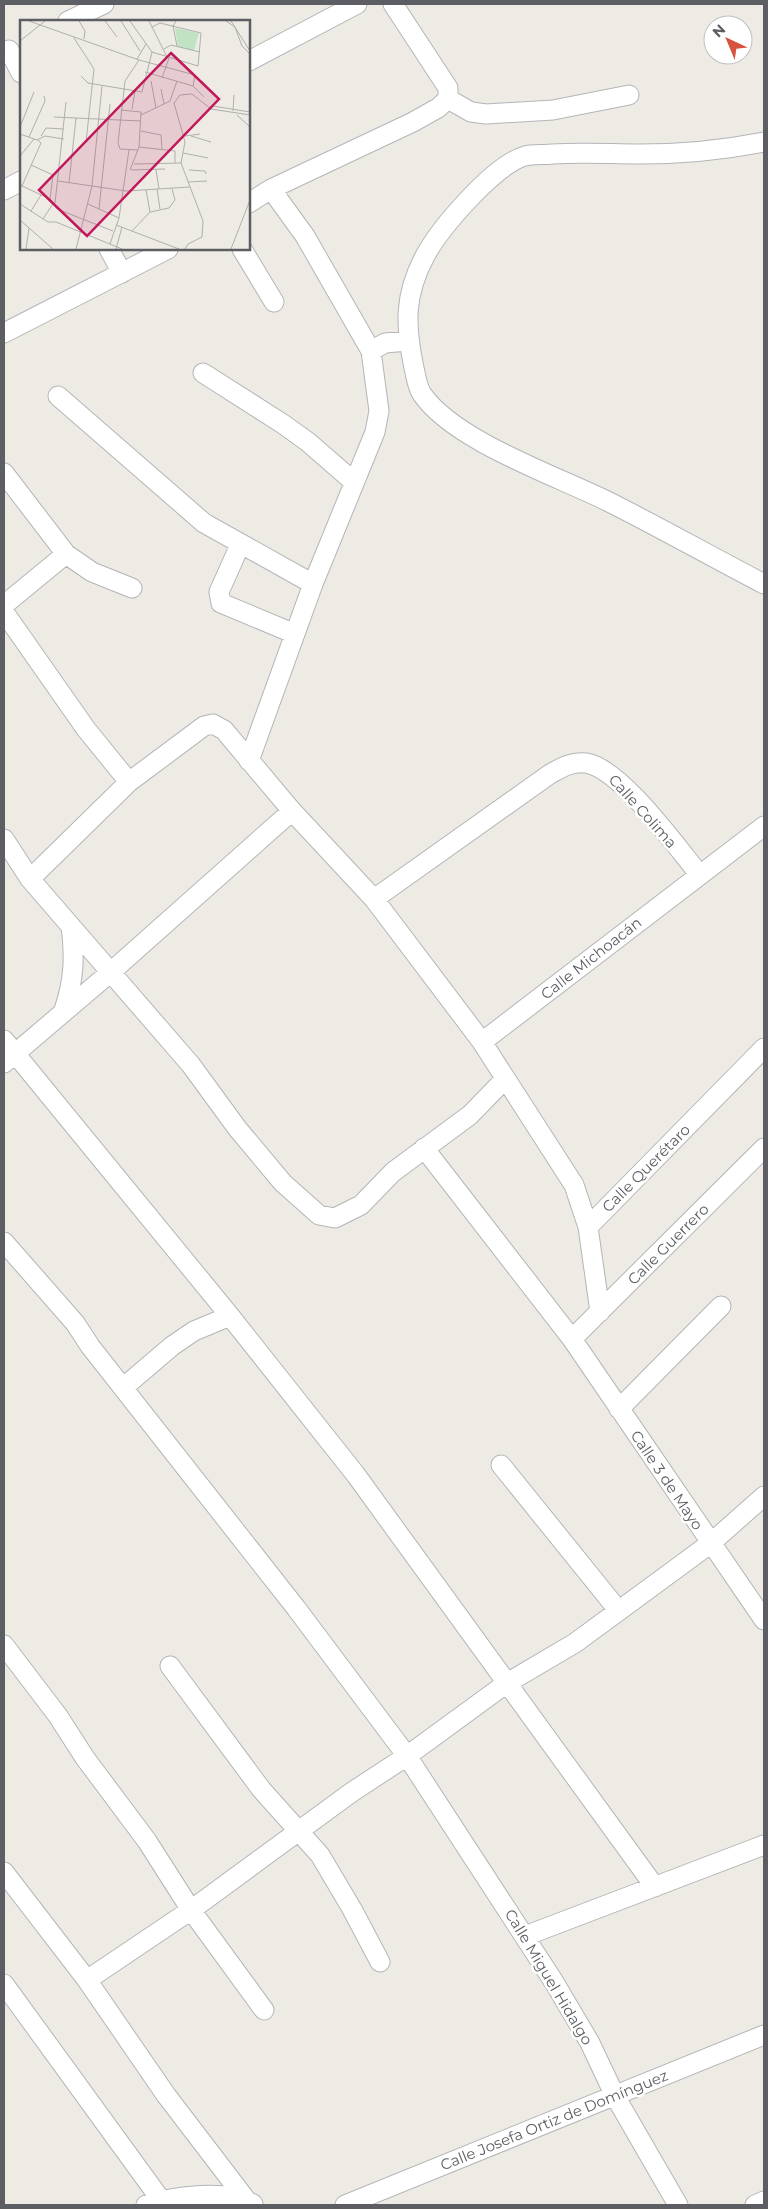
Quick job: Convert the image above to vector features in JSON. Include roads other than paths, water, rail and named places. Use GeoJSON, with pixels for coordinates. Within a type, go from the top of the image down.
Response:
{"type":"FeatureCollection","features":[{"type":"Feature","properties":{"kind":"street"},"geometry":{"type":"LineString","coordinates":[[70,20],[104,4]]}},
{"type":"Feature","properties":{"kind":"street"},"geometry":{"type":"LineString","coordinates":[[250,60],[357,4]]}},
{"type":"Feature","properties":{"kind":"street"},"geometry":{"type":"LineString","coordinates":[[250,202],[271,189],[413,122],[438,108],[448,99],[448,88],[393,4]]}},
{"type":"Feature","properties":{"kind":"street"},"geometry":{"type":"LineString","coordinates":[[12,49],[20,70]]}},
{"type":"Feature","properties":{"kind":"street"},"geometry":{"type":"LineString","coordinates":[[448,99],[471,112],[486,114],[553,110],[629,95]]}},
{"type":"Feature","properties":{"kind":"street"},"geometry":{"type":"LineString","coordinates":[[249,761],[313,584],[375,432],[392,344],[408,301],[414,276],[430,248],[483,183],[503,166],[525,156],[578,152],[641,154],[723,150],[764,142]]}},
{"type":"Feature","properties":{"kind":"street"},"geometry":{"type":"LineString","coordinates":[[4,190],[20,182]]}},
{"type":"Feature","properties":{"kind":"street"},"geometry":{"type":"LineString","coordinates":[[271,189],[305,236],[392,344],[420,392],[437,412],[464,431],[524,464],[608,501],[764,584]]}},
{"type":"Feature","properties":{"kind":"street"},"geometry":{"type":"LineString","coordinates":[[110,250],[122,273]]}},
{"type":"Feature","properties":{"kind":"street"},"geometry":{"type":"LineString","coordinates":[[4,333],[166,250]]}},
{"type":"Feature","properties":{"kind":"street"},"geometry":{"type":"LineString","coordinates":[[243,250],[274,302]]}},
{"type":"Feature","properties":{"kind":"street"},"geometry":{"type":"LineString","coordinates":[[202,372],[290,428],[354,482]]}},
{"type":"Feature","properties":{"kind":"street"},"geometry":{"type":"LineString","coordinates":[[58,396],[204,523],[240,545],[313,584]]}},
{"type":"Feature","properties":{"kind":"street"},"geometry":{"type":"LineString","coordinates":[[4,473],[66,554],[92,572],[132,588]]}},
{"type":"Feature","properties":{"kind":"street"},"geometry":{"type":"LineString","coordinates":[[240,545],[219,592],[221,603],[295,634]]}},
{"type":"Feature","properties":{"kind":"street"},"geometry":{"type":"LineString","coordinates":[[4,605],[66,554]]}},
{"type":"Feature","properties":{"kind":"street"},"geometry":{"type":"LineString","coordinates":[[4,612],[86,729],[129,782]]}},
{"type":"Feature","properties":{"kind":"street"},"geometry":{"type":"LineString","coordinates":[[30,879],[129,782],[204,726],[213,724],[224,730],[292,811],[374,900],[482,1042],[574,1185],[588,1227],[600,1312]]}},
{"type":"Feature","properties":{"kind":"street","name":"Calle Colima"},"geometry":{"type":"LineString","coordinates":[[374,900],[550,774],[572,763],[579,762],[601,768],[620,781],[699,874]]}},
{"type":"Feature","properties":{"kind":"street"},"geometry":{"type":"LineString","coordinates":[[292,811],[112,971],[8,1052],[230,1316],[356,1475],[655,1887]]}},
{"type":"Feature","properties":{"kind":"street","name":"Calle Michoacán"},"geometry":{"type":"LineString","coordinates":[[482,1042],[764,826]]}},
{"type":"Feature","properties":{"kind":"street"},"geometry":{"type":"LineString","coordinates":[[4,839],[30,879],[192,1065],[237,1128],[283,1183],[319,1215],[335,1218],[361,1205],[393,1172],[470,1115],[505,1079]]}},
{"type":"Feature","properties":{"kind":"street"},"geometry":{"type":"LineString","coordinates":[[64,1010],[70,992],[75,960],[71,926]]}},
{"type":"Feature","properties":{"kind":"street","name":"Calle Querétaro"},"geometry":{"type":"LineString","coordinates":[[588,1227],[764,1048]]}},
{"type":"Feature","properties":{"kind":"street","name":"Calle 3 de Mayo"},"geometry":{"type":"LineString","coordinates":[[424,1148],[572,1339],[764,1620]]}},
{"type":"Feature","properties":{"kind":"street","name":"Calle Guerrero"},"geometry":{"type":"LineString","coordinates":[[572,1339],[764,1148]]}},
{"type":"Feature","properties":{"kind":"street","name":"Calle Miguel Hidalgo"},"geometry":{"type":"LineString","coordinates":[[4,1242],[75,1323],[90,1346],[296,1608],[407,1756],[526,1936],[590,2044],[615,2096],[678,2205]]}},
{"type":"Feature","properties":{"kind":"street"},"geometry":{"type":"LineString","coordinates":[[619,1409],[721,1306]]}},
{"type":"Feature","properties":{"kind":"street"},"geometry":{"type":"LineString","coordinates":[[124,1388],[172,1346],[194,1331],[230,1316]]}},
{"type":"Feature","properties":{"kind":"street"},"geometry":{"type":"LineString","coordinates":[[501,1465],[618,1610]]}},
{"type":"Feature","properties":{"kind":"street"},"geometry":{"type":"LineString","coordinates":[[87,1980],[300,1832],[352,1792],[407,1756],[507,1682],[575,1642],[711,1543],[764,1496]]}},
{"type":"Feature","properties":{"kind":"street"},"geometry":{"type":"LineString","coordinates":[[4,1645],[11,1668],[146,1841],[190,1910],[264,2010]]}},
{"type":"Feature","properties":{"kind":"street"},"geometry":{"type":"LineString","coordinates":[[170,1666],[261,1789],[320,1855],[380,1962]]}},
{"type":"Feature","properties":{"kind":"street"},"geometry":{"type":"LineString","coordinates":[[526,1936],[764,1845]]}},
{"type":"Feature","properties":{"kind":"street"},"geometry":{"type":"LineString","coordinates":[[4,1872],[87,1980],[166,2095],[250,2203]]}},
{"type":"Feature","properties":{"kind":"street"},"geometry":{"type":"LineString","coordinates":[[4,1984],[154,2203],[192,2195],[221,2201],[250,2203]]}},
{"type":"Feature","properties":{"kind":"street","name":"Calle Josefa Ortiz de Domínguez"},"geometry":{"type":"LineString","coordinates":[[345,2205],[764,2035]]}},
{"type":"Feature","properties":{"kind":"street"},"geometry":{"type":"LineString","coordinates":[[755,2205],[764,2202]]}}]}
